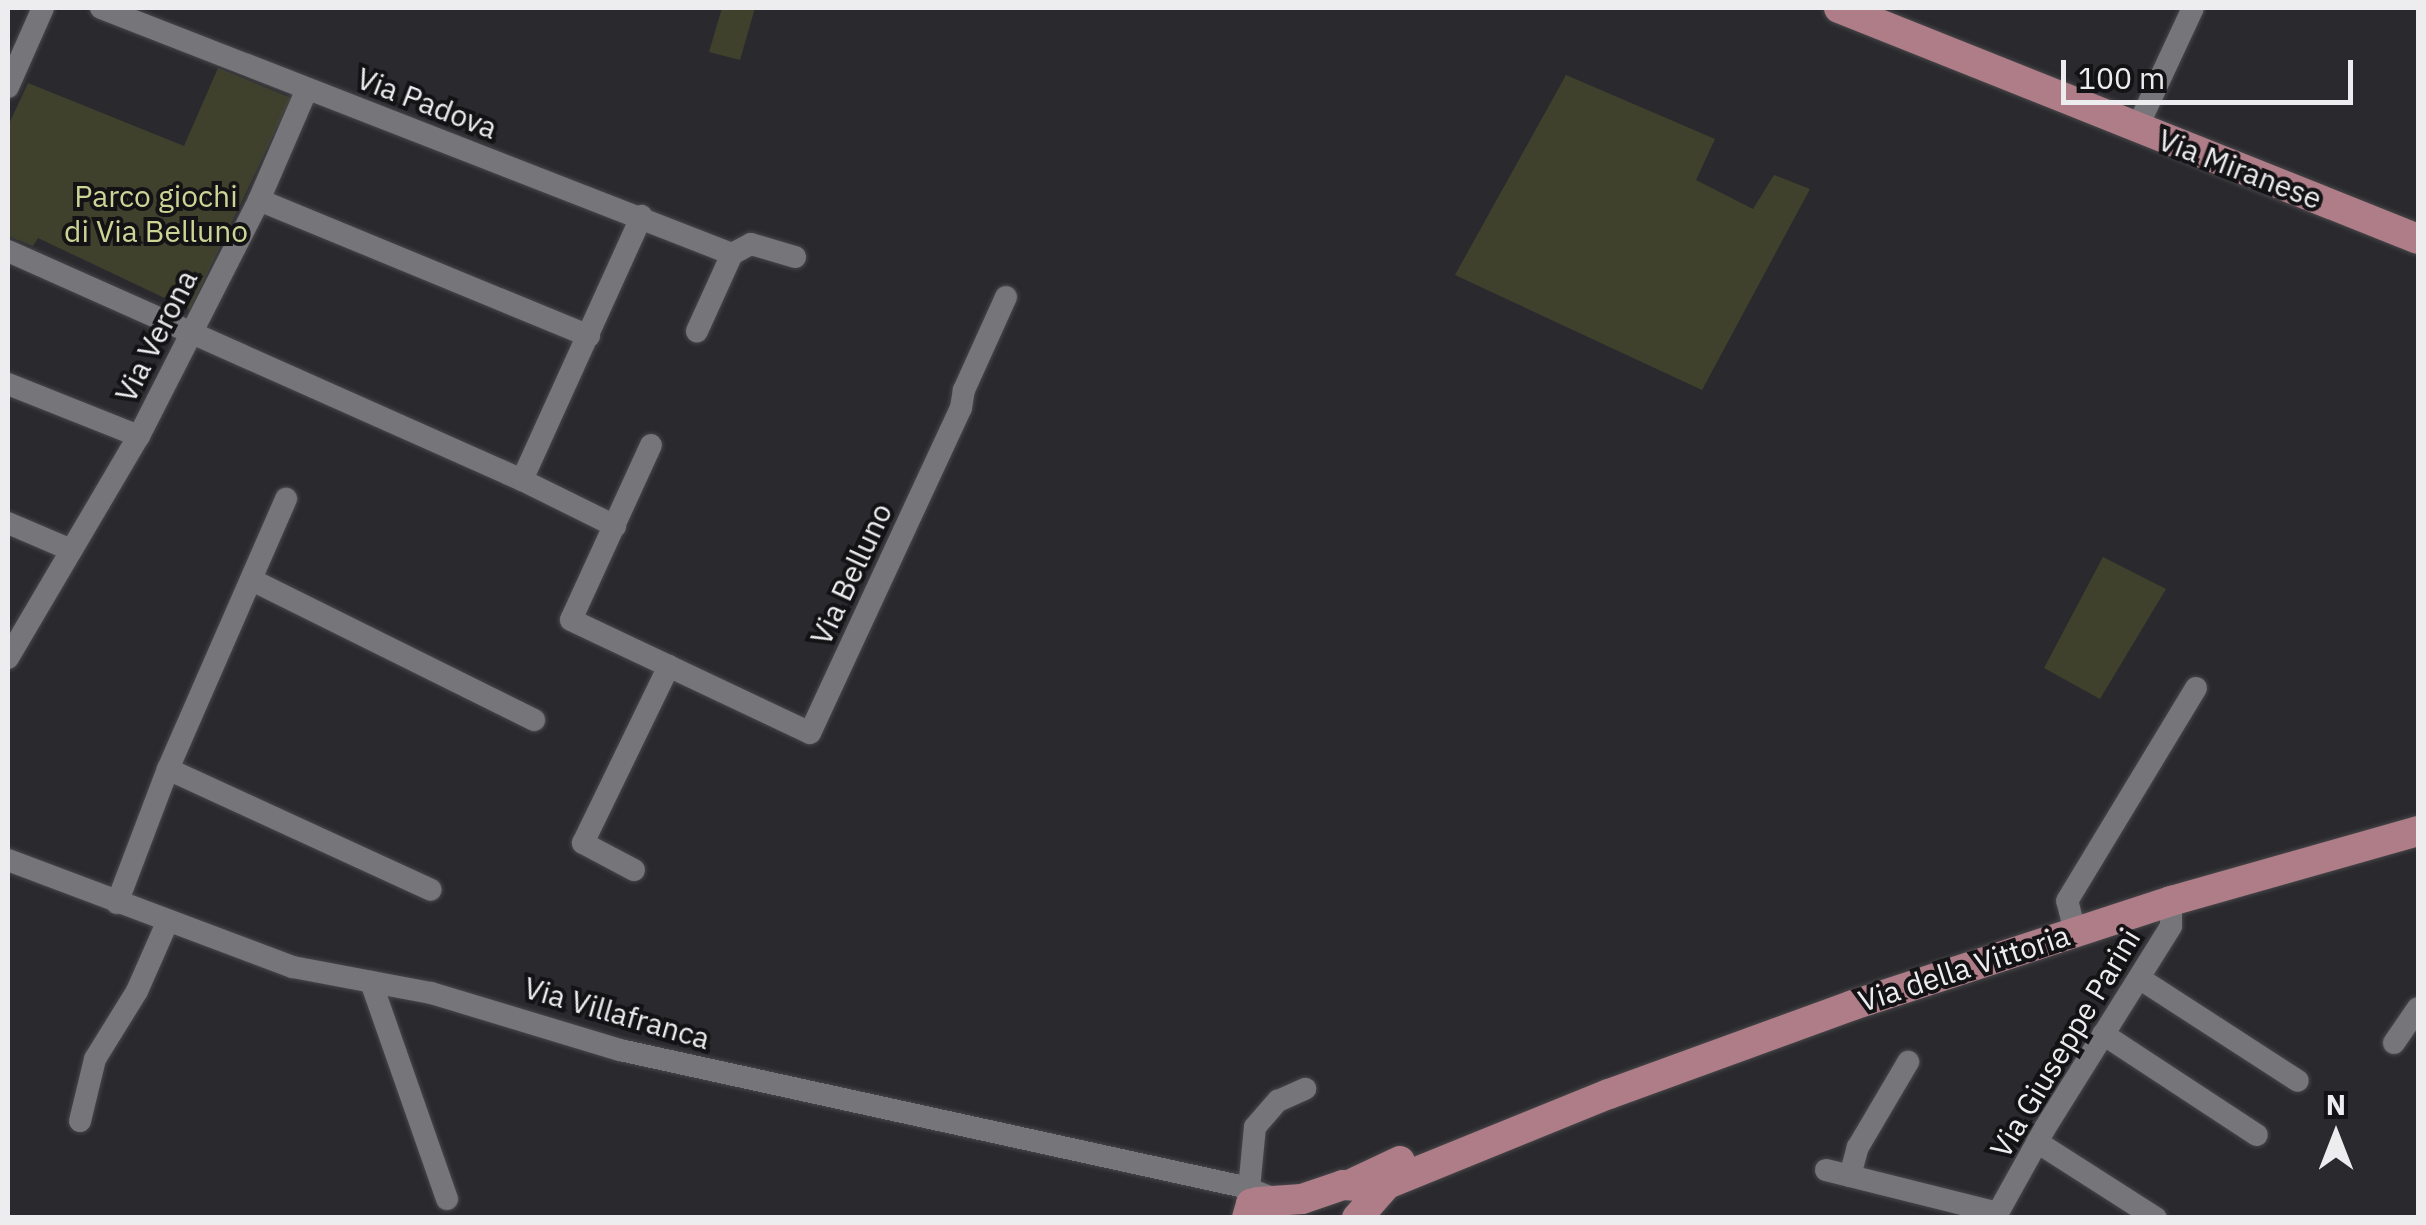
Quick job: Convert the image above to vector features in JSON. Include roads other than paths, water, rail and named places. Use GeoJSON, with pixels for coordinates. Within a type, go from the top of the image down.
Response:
{"type":"FeatureCollection","features":[{"type":"Feature","properties":{"kind":"main road","name":"Via Miranese"},"geometry":{"type":"LineString","coordinates":[[1840,8],[1897,18],[2137,128],[2418,239]]}},
{"type":"Feature","properties":{"kind":"main road","name":"Via della Vittoria"},"geometry":{"type":"LineString","coordinates":[[1255,1204],[1302,1199],[1364,1206],[1400,1161],[1518,1130],[1853,1005],[2075,932],[2418,831]]}},
{"type":"Feature","properties":{"kind":"street"},"geometry":{"type":"LineString","coordinates":[[8,87],[44,8]]}},
{"type":"Feature","properties":{"kind":"street","name":"Via Padova"},"geometry":{"type":"LineString","coordinates":[[101,8],[732,254],[750,244],[795,257]]}},
{"type":"Feature","properties":{"kind":"street"},"geometry":{"type":"LineString","coordinates":[[2137,128],[2192,8]]}},
{"type":"Feature","properties":{"kind":"street","name":"Via Verona"},"geometry":{"type":"LineString","coordinates":[[8,658],[139,436],[259,200],[307,89]]}},
{"type":"Feature","properties":{"kind":"street"},"geometry":{"type":"LineString","coordinates":[[259,200],[589,336]]}},
{"type":"Feature","properties":{"kind":"street"},"geometry":{"type":"LineString","coordinates":[[522,480],[642,216]]}},
{"type":"Feature","properties":{"kind":"street"},"geometry":{"type":"LineString","coordinates":[[8,251],[194,331],[615,526],[651,445]]}},
{"type":"Feature","properties":{"kind":"street"},"geometry":{"type":"LineString","coordinates":[[697,331],[732,254]]}},
{"type":"Feature","properties":{"kind":"street","name":"Via Belluno"},"geometry":{"type":"LineString","coordinates":[[615,526],[571,620],[810,733],[960,408],[964,390],[1006,297]]}},
{"type":"Feature","properties":{"kind":"street"},"geometry":{"type":"LineString","coordinates":[[8,384],[139,436]]}},
{"type":"Feature","properties":{"kind":"street"},"geometry":{"type":"LineString","coordinates":[[117,903],[168,769],[286,499]]}},
{"type":"Feature","properties":{"kind":"street"},"geometry":{"type":"LineString","coordinates":[[8,523],[71,550]]}},
{"type":"Feature","properties":{"kind":"street"},"geometry":{"type":"LineString","coordinates":[[252,580],[534,720]]}},
{"type":"Feature","properties":{"kind":"street"},"geometry":{"type":"LineString","coordinates":[[634,870],[583,843],[669,666]]}},
{"type":"Feature","properties":{"kind":"street"},"geometry":{"type":"LineString","coordinates":[[2075,932],[2068,901],[2196,688]]}},
{"type":"Feature","properties":{"kind":"street"},"geometry":{"type":"LineString","coordinates":[[168,769],[432,890]]}},
{"type":"Feature","properties":{"kind":"street","name":"Via Villafranca"},"geometry":{"type":"LineString","coordinates":[[8,860],[293,967],[482,1006],[656,1059],[1222,1184],[1255,1204]]}},
{"type":"Feature","properties":{"kind":"street","name":"Via Giuseppe Parini"},"geometry":{"type":"LineString","coordinates":[[1826,1170],[1997,1215],[2171,926],[2171,901]]}},
{"type":"Feature","properties":{"kind":"street"},"geometry":{"type":"LineString","coordinates":[[80,1121],[96,1060],[137,991],[167,922]]}},
{"type":"Feature","properties":{"kind":"street"},"geometry":{"type":"LineString","coordinates":[[2138,978],[2298,1081]]}},
{"type":"Feature","properties":{"kind":"street"},"geometry":{"type":"LineString","coordinates":[[370,982],[446,1198]]}},
{"type":"Feature","properties":{"kind":"street"},"geometry":{"type":"LineString","coordinates":[[2394,1043],[2418,1008]]}},
{"type":"Feature","properties":{"kind":"street"},"geometry":{"type":"LineString","coordinates":[[2104,1034],[2256,1135]]}},
{"type":"Feature","properties":{"kind":"street"},"geometry":{"type":"LineString","coordinates":[[1850,1176],[1858,1148],[1908,1062]]}},
{"type":"Feature","properties":{"kind":"street"},"geometry":{"type":"LineString","coordinates":[[1255,1204],[1255,1127],[1278,1102],[1305,1090]]}},
{"type":"Feature","properties":{"kind":"street"},"geometry":{"type":"LineString","coordinates":[[2038,1142],[2156,1218]]}},
{"type":"Feature","properties":{"kind":"park label","name":"Parco giochi di Via Belluno"},"geometry":{"type":"Point","coordinates":[156,213]}}]}
